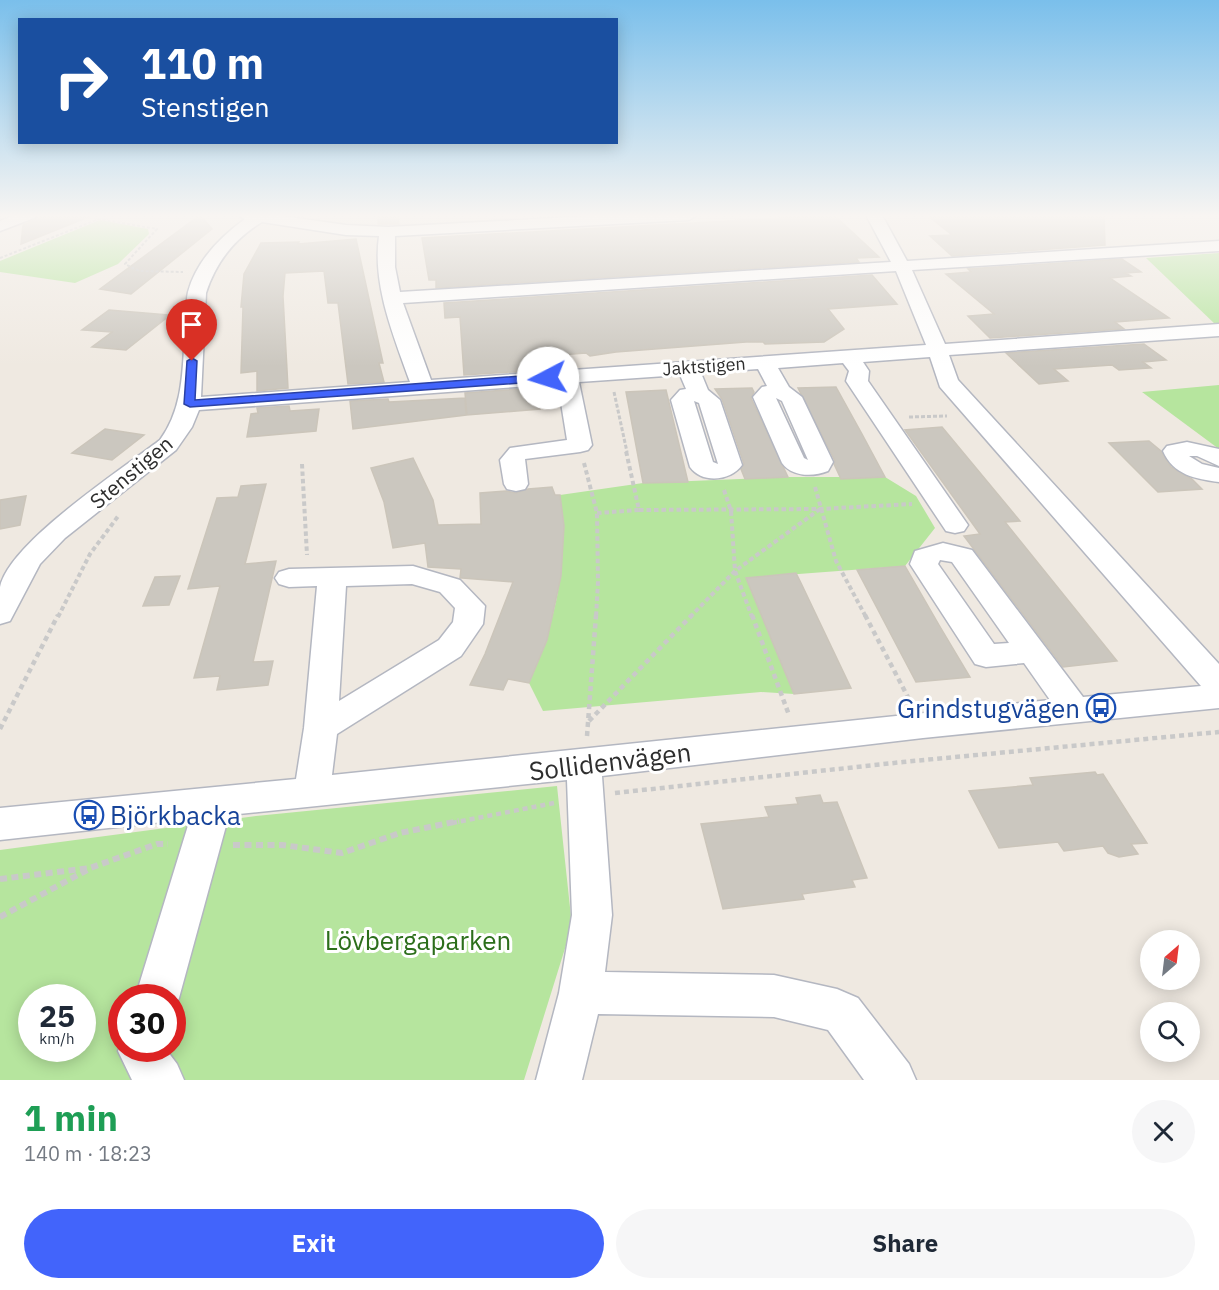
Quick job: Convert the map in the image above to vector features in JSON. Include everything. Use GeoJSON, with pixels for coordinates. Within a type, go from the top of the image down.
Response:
{"type":"FeatureCollection","features":[{"type":"Feature","properties":{"kind":"street","name":"Stenstigen"},"geometry":{"type":"LineString","coordinates":[[0,614],[28,560],[56,532],[168,445],[181,427],[190,404],[197,293],[207,265]]}},
{"type":"Feature","properties":{"kind":"street"},"geometry":{"type":"LineString","coordinates":[[387,265],[405,341],[423,387]]}},
{"type":"Feature","properties":{"kind":"street"},"geometry":{"type":"LineString","coordinates":[[394,298],[911,265]]}},
{"type":"Feature","properties":{"kind":"street"},"geometry":{"type":"LineString","coordinates":[[901,266],[938,350],[948,382],[1219,686]]}},
{"type":"Feature","properties":{"kind":"street","name":"Jaktstigen"},"geometry":{"type":"LineString","coordinates":[[190,404],[1219,330]]}},
{"type":"Feature","properties":{"kind":"street"},"geometry":{"type":"LineString","coordinates":[[849,356],[859,371],[857,381],[955,525]]}},
{"type":"Feature","properties":{"kind":"street"},"geometry":{"type":"LineString","coordinates":[[765,362],[780,391],[791,397],[820,462],[819,466],[811,469]]}},
{"type":"Feature","properties":{"kind":"street"},"geometry":{"type":"LineString","coordinates":[[688,368],[699,394],[709,400],[730,465],[727,470],[719,472]]}},
{"type":"Feature","properties":{"kind":"street"},"geometry":{"type":"LineString","coordinates":[[516,484],[512,460],[518,453],[580,445],[567,376]]}},
{"type":"Feature","properties":{"kind":"street"},"geometry":{"type":"LineString","coordinates":[[1219,459],[1212,453],[1196,449],[1184,448],[1175,451],[1177,458],[1191,469],[1219,475]]}},
{"type":"Feature","properties":{"kind":"street"},"geometry":{"type":"LineString","coordinates":[[312,793],[321,728],[310,577],[413,575],[450,586],[470,606],[468,624],[450,648],[321,728]]}},
{"type":"Feature","properties":{"kind":"street"},"geometry":{"type":"LineString","coordinates":[[1032,652],[1075,711]]}},
{"type":"Feature","properties":{"kind":"street","name":"Sollidenvägen"},"geometry":{"type":"LineString","coordinates":[[0,824],[584,764],[923,725],[1219,696]]}},
{"type":"Feature","properties":{"kind":"street"},"geometry":{"type":"LineString","coordinates":[[559,1080],[581,993],[592,915],[584,764]]}},
{"type":"Feature","properties":{"kind":"street"},"geometry":{"type":"LineString","coordinates":[[161,984],[214,802]]}},
{"type":"Feature","properties":{"kind":"street"},"geometry":{"type":"LineString","coordinates":[[581,993],[774,996],[837,1011],[842,1013],[893,1080]]}},
{"type":"Feature","properties":{"kind":"street"},"geometry":{"type":"LineString","coordinates":[[147,1062],[161,1080]]}},
{"type":"Feature","properties":{"kind":"path"},"geometry":{"type":"LineString","coordinates":[[128,265],[139,271],[205,271]]}},
{"type":"Feature","properties":{"kind":"path"},"geometry":{"type":"LineString","coordinates":[[610,373],[639,510]]}},
{"type":"Feature","properties":{"kind":"path"},"geometry":{"type":"LineString","coordinates":[[887,425],[904,417],[981,418]]}},
{"type":"Feature","properties":{"kind":"path"},"geometry":{"type":"LineString","coordinates":[[580,445],[597,513],[598,582],[584,764]]}},
{"type":"Feature","properties":{"kind":"path"},"geometry":{"type":"LineString","coordinates":[[302,465],[302,502],[310,577]]}},
{"type":"Feature","properties":{"kind":"path"},"geometry":{"type":"LineString","coordinates":[[811,469],[820,509],[836,561],[923,725]]}},
{"type":"Feature","properties":{"kind":"path"},"geometry":{"type":"LineString","coordinates":[[719,472],[731,511],[735,571],[798,739]]}},
{"type":"Feature","properties":{"kind":"path"},"geometry":{"type":"LineString","coordinates":[[597,513],[639,510],[820,509],[940,502]]}},
{"type":"Feature","properties":{"kind":"path"},"geometry":{"type":"LineString","coordinates":[[589,722],[735,571],[820,509]]}},
{"type":"Feature","properties":{"kind":"path"},"geometry":{"type":"LineString","coordinates":[[0,729],[90,554],[122,510]]}},
{"type":"Feature","properties":{"kind":"path"},"geometry":{"type":"LineString","coordinates":[[0,918],[90,868]]}},
{"type":"Feature","properties":{"kind":"green space"},"geometry":{"type":"Polygon","coordinates":[[[0,265],[115,265],[75,283],[0,272],[0,265]]]}},
{"type":"Feature","properties":{"kind":"green space"},"geometry":{"type":"Polygon","coordinates":[[[1154,265],[1219,265],[1219,325],[1216,325],[1154,265]]]}},
{"type":"Feature","properties":{"kind":"green space"},"geometry":{"type":"Polygon","coordinates":[[[1219,385],[1219,449],[1142,392],[1219,385]]]}},
{"type":"Feature","properties":{"kind":"green space"},"geometry":{"type":"Polygon","coordinates":[[[788,477],[885,477],[916,496],[935,528],[905,566],[747,578],[794,694],[761,692],[543,711],[529,683],[546,637],[558,591],[563,545],[560,495],[643,483],[788,477]]]}},
{"type":"Feature","properties":{"kind":"green space","name":"Lövbergaparken"},"geometry":{"type":"Polygon","coordinates":[[[557,786],[572,926],[524,1080],[0,1080],[0,850],[256,816],[557,786]]]}},
{"type":"Feature","properties":{"kind":"building"},"geometry":{"type":"Polygon","coordinates":[[[132,265],[167,265],[131,294],[100,289],[132,265]]]}},
{"type":"Feature","properties":{"kind":"building"},"geometry":{"type":"Polygon","coordinates":[[[249,265],[362,265],[383,363],[379,363],[384,382],[348,384],[338,303],[328,303],[324,271],[285,273],[283,296],[288,388],[257,391],[257,371],[241,373],[243,307],[241,307],[244,274],[249,265]]]}},
{"type":"Feature","properties":{"kind":"building"},"geometry":{"type":"Polygon","coordinates":[[[427,265],[804,265],[436,288],[436,280],[429,280],[427,265]]]}},
{"type":"Feature","properties":{"kind":"building"},"geometry":{"type":"Polygon","coordinates":[[[1023,265],[1131,265],[1141,272],[1125,273],[1131,276],[1110,278],[1169,318],[1115,322],[1124,329],[990,338],[968,316],[994,314],[946,274],[971,272],[968,269],[1023,265]]]}},
{"type":"Feature","properties":{"kind":"building"},"geometry":{"type":"Polygon","coordinates":[[[872,275],[897,304],[828,309],[844,329],[824,342],[765,344],[746,342],[590,356],[586,353],[534,357],[536,365],[525,366],[527,371],[464,375],[460,317],[445,318],[444,303],[872,275]]]}},
{"type":"Feature","properties":{"kind":"building"},"geometry":{"type":"Polygon","coordinates":[[[109,310],[170,315],[126,350],[92,347],[112,332],[82,330],[109,310]]]}},
{"type":"Feature","properties":{"kind":"building"},"geometry":{"type":"Polygon","coordinates":[[[1144,344],[1166,360],[1143,362],[1151,368],[1119,370],[1112,365],[1054,369],[1068,381],[1039,384],[1006,353],[1144,344]]]}},
{"type":"Feature","properties":{"kind":"building"},"geometry":{"type":"Polygon","coordinates":[[[836,387],[885,477],[841,479],[834,464],[835,461],[798,388],[836,387]]]}},
{"type":"Feature","properties":{"kind":"building"},"geometry":{"type":"Polygon","coordinates":[[[533,388],[540,409],[467,415],[465,393],[533,388]]]}},
{"type":"Feature","properties":{"kind":"building"},"geometry":{"type":"Polygon","coordinates":[[[752,388],[754,392],[751,398],[788,477],[745,479],[741,469],[744,464],[722,399],[715,389],[752,388]]]}},
{"type":"Feature","properties":{"kind":"building"},"geometry":{"type":"Polygon","coordinates":[[[666,390],[688,482],[643,483],[626,392],[666,390]]]}},
{"type":"Feature","properties":{"kind":"building"},"geometry":{"type":"Polygon","coordinates":[[[465,398],[466,415],[353,429],[350,401],[388,399],[389,402],[465,398]]]}},
{"type":"Feature","properties":{"kind":"building"},"geometry":{"type":"Polygon","coordinates":[[[289,406],[290,411],[319,409],[316,431],[247,437],[251,414],[258,413],[257,408],[289,406]]]}},
{"type":"Feature","properties":{"kind":"building"},"geometry":{"type":"Polygon","coordinates":[[[942,427],[1020,521],[1005,522],[1117,661],[1063,667],[964,536],[980,534],[905,430],[942,427]]]}},
{"type":"Feature","properties":{"kind":"building"},"geometry":{"type":"Polygon","coordinates":[[[105,429],[144,435],[112,460],[72,453],[105,429]]]}},
{"type":"Feature","properties":{"kind":"building"},"geometry":{"type":"Polygon","coordinates":[[[1149,441],[1161,451],[1171,467],[1192,479],[1202,489],[1158,492],[1109,443],[1149,441]]]}},
{"type":"Feature","properties":{"kind":"building"},"geometry":{"type":"Polygon","coordinates":[[[413,458],[433,500],[438,525],[481,524],[480,493],[506,491],[516,493],[528,489],[552,487],[555,495],[560,495],[564,526],[561,576],[547,640],[529,683],[508,679],[503,690],[470,685],[485,654],[513,582],[460,578],[461,569],[428,567],[425,543],[393,548],[384,502],[371,468],[413,458]]]}},
{"type":"Feature","properties":{"kind":"building"},"geometry":{"type":"Polygon","coordinates":[[[266,484],[245,564],[276,561],[253,662],[273,661],[268,685],[217,690],[220,676],[194,678],[220,586],[188,589],[217,498],[238,497],[241,486],[266,484]]]}},
{"type":"Feature","properties":{"kind":"building"},"geometry":{"type":"Polygon","coordinates":[[[26,496],[20,525],[0,529],[0,500],[26,496]]]}},
{"type":"Feature","properties":{"kind":"building"},"geometry":{"type":"Polygon","coordinates":[[[905,566],[970,677],[916,682],[857,570],[905,566]]]}},
{"type":"Feature","properties":{"kind":"building"},"geometry":{"type":"Polygon","coordinates":[[[796,573],[851,688],[794,694],[746,578],[796,573]]]}},
{"type":"Feature","properties":{"kind":"building"},"geometry":{"type":"Polygon","coordinates":[[[180,576],[169,605],[143,606],[155,577],[180,576]]]}},
{"type":"Feature","properties":{"kind":"building"},"geometry":{"type":"Polygon","coordinates":[[[1095,772],[1097,775],[1103,774],[1147,843],[1131,844],[1138,854],[1119,857],[1108,853],[1103,846],[1064,851],[1058,842],[999,848],[969,791],[1033,785],[1030,778],[1095,772]]]}},
{"type":"Feature","properties":{"kind":"building"},"geometry":{"type":"Polygon","coordinates":[[[820,795],[823,803],[837,802],[867,878],[852,880],[855,887],[802,894],[804,899],[723,909],[701,824],[769,817],[765,807],[798,804],[796,798],[820,795]]]}},
{"type":"Feature","properties":{"kind":"place","name":"Grindstugvägen"},"geometry":{"type":"Point","coordinates":[1101,708]}},
{"type":"Feature","properties":{"kind":"place","name":"Björkbacka"},"geometry":{"type":"Point","coordinates":[89,815]}},
{"type":"Feature","properties":{"kind":"route"},"geometry":{"type":"LineString","coordinates":[[192,361],[189,385],[190,404],[548,378]]}}]}
